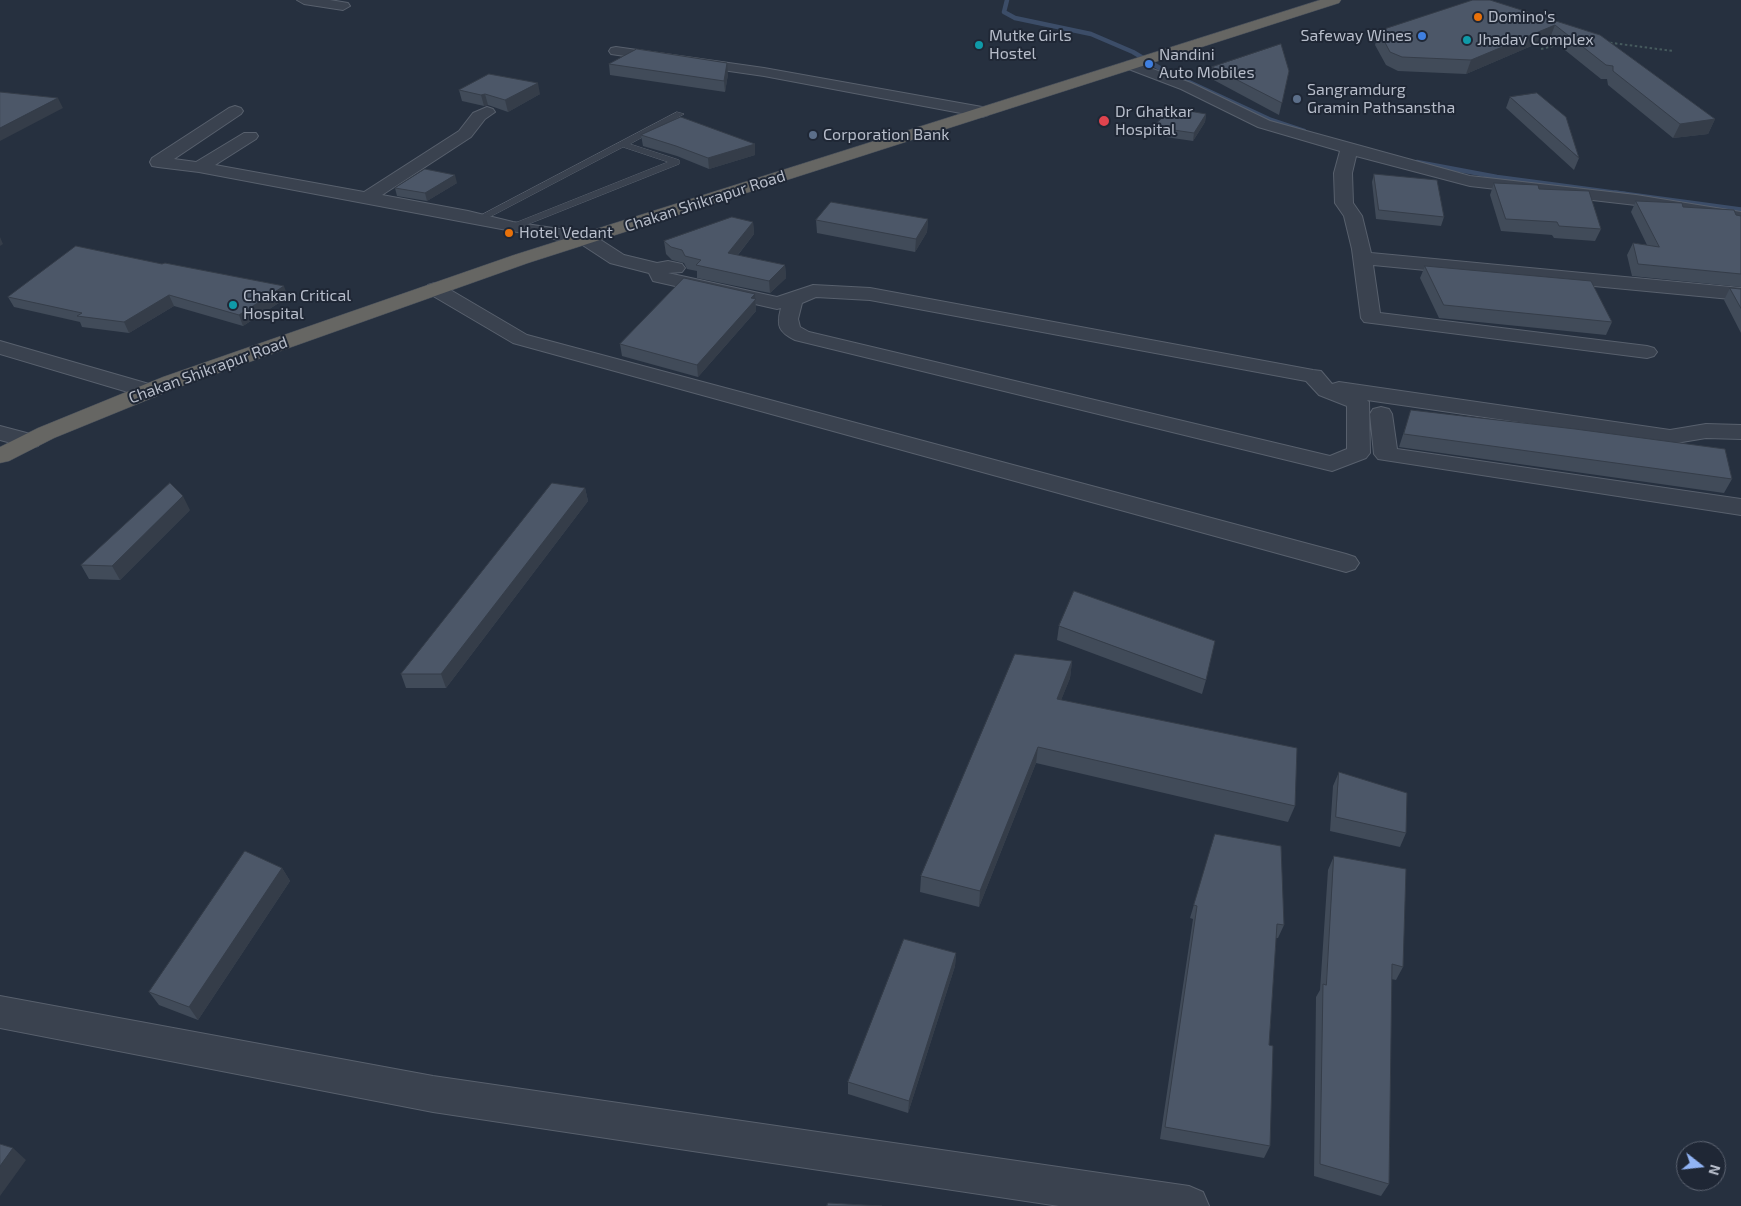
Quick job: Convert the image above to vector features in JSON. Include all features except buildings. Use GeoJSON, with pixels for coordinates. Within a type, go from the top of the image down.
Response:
{"type":"FeatureCollection","features":[{"type":"Feature","properties":{"kind":"highway","name":"Chakan Shikrapur Road"},"geometry":{"type":"LineString","coordinates":[[0,456],[30,441],[148,392],[435,289],[1334,0]]}},
{"type":"Feature","properties":{"kind":"street"},"geometry":{"type":"LineString","coordinates":[[304,0],[342,6]]}},
{"type":"Feature","properties":{"kind":"street"},"geometry":{"type":"LineString","coordinates":[[616,50],[764,72],[982,112]]}},
{"type":"Feature","properties":{"kind":"street"},"geometry":{"type":"LineString","coordinates":[[1141,61],[1186,86],[1264,124],[1470,181],[1636,200],[1741,217]]}},
{"type":"Feature","properties":{"kind":"street"},"geometry":{"type":"LineString","coordinates":[[235,111],[158,162],[199,167],[513,227],[586,239],[617,259],[657,269],[660,277],[777,303],[793,300],[813,292],[870,294],[1313,376],[1319,386],[1346,399],[1358,402],[1358,453],[1332,464],[802,336],[791,330],[788,319],[793,300]]}},
{"type":"Feature","properties":{"kind":"street"},"geometry":{"type":"LineString","coordinates":[[366,198],[465,134],[479,116],[487,112]]}},
{"type":"Feature","properties":{"kind":"street"},"geometry":{"type":"LineString","coordinates":[[199,167],[250,136]]}},
{"type":"Feature","properties":{"kind":"street"},"geometry":{"type":"LineString","coordinates":[[1350,149],[1343,173],[1344,203],[1353,216],[1363,258],[1371,318],[1647,352]]}},
{"type":"Feature","properties":{"kind":"street"},"geometry":{"type":"LineString","coordinates":[[1363,258],[1741,294]]}},
{"type":"Feature","properties":{"kind":"street"},"geometry":{"type":"LineString","coordinates":[[435,289],[520,339],[1346,563]]}},
{"type":"Feature","properties":{"kind":"street"},"geometry":{"type":"LineString","coordinates":[[0,348],[148,392]]}},
{"type":"Feature","properties":{"kind":"street"},"geometry":{"type":"LineString","coordinates":[[1319,386],[1670,437],[1706,431],[1741,432]]}},
{"type":"Feature","properties":{"kind":"street"},"geometry":{"type":"LineString","coordinates":[[1381,414],[1386,454],[1741,507]]}},
{"type":"Feature","properties":{"kind":"street"},"geometry":{"type":"LineString","coordinates":[[0,432],[30,441]]}},
{"type":"Feature","properties":{"kind":"street"},"geometry":{"type":"LineString","coordinates":[[0,1012],[432,1094],[1189,1206]]}},
{"type":"Feature","properties":{"kind":"lane"},"geometry":{"type":"LineString","coordinates":[[479,219],[680,114]]}},
{"type":"Feature","properties":{"kind":"lane"},"geometry":{"type":"LineString","coordinates":[[513,227],[676,162],[623,144]]}},
{"type":"Feature","properties":{"kind":"path"},"geometry":{"type":"LineString","coordinates":[[1604,42],[1660,48],[1673,52]]}},
{"type":"Feature","properties":{"kind":"path"},"geometry":{"type":"LineString","coordinates":[[1541,49],[1568,43]]}},
{"type":"Feature","properties":{"kind":"waterway"},"geometry":{"type":"LineString","coordinates":[[1007,0],[1004,12],[1015,18],[1091,34],[1133,52],[1163,70],[1271,120],[1304,131]]}},
{"type":"Feature","properties":{"kind":"waterway"},"geometry":{"type":"LineString","coordinates":[[1417,162],[1497,177],[1625,194]]}},
{"type":"Feature","properties":{"kind":"waterway"},"geometry":{"type":"LineString","coordinates":[[1615,193],[1741,210]]}},
{"type":"Feature","properties":{"kind":"place","name":"Domino's"},"geometry":{"type":"Point","coordinates":[1478,17]}},
{"type":"Feature","properties":{"kind":"place","name":"Safeway Wines"},"geometry":{"type":"Point","coordinates":[1422,36]}},
{"type":"Feature","properties":{"kind":"place","name":"Jhadav Complex"},"geometry":{"type":"Point","coordinates":[1467,40]}},
{"type":"Feature","properties":{"kind":"place","name":"Mutke Girls Hostel"},"geometry":{"type":"Point","coordinates":[979,45]}},
{"type":"Feature","properties":{"kind":"place","name":"Nandini Auto Mobiles"},"geometry":{"type":"Point","coordinates":[1149,64]}},
{"type":"Feature","properties":{"kind":"place","name":"Sangramdurg Gramin Pathsanstha"},"geometry":{"type":"Point","coordinates":[1297,99]}},
{"type":"Feature","properties":{"kind":"place","name":"Dr Ghatkar Hospital"},"geometry":{"type":"Point","coordinates":[1104,121]}},
{"type":"Feature","properties":{"kind":"place","name":"Corporation Bank"},"geometry":{"type":"Point","coordinates":[813,135]}},
{"type":"Feature","properties":{"kind":"place","name":"Hotel Vedant"},"geometry":{"type":"Point","coordinates":[509,233]}},
{"type":"Feature","properties":{"kind":"place","name":"Chakan Critical Hospital"},"geometry":{"type":"Point","coordinates":[233,305]}}]}
